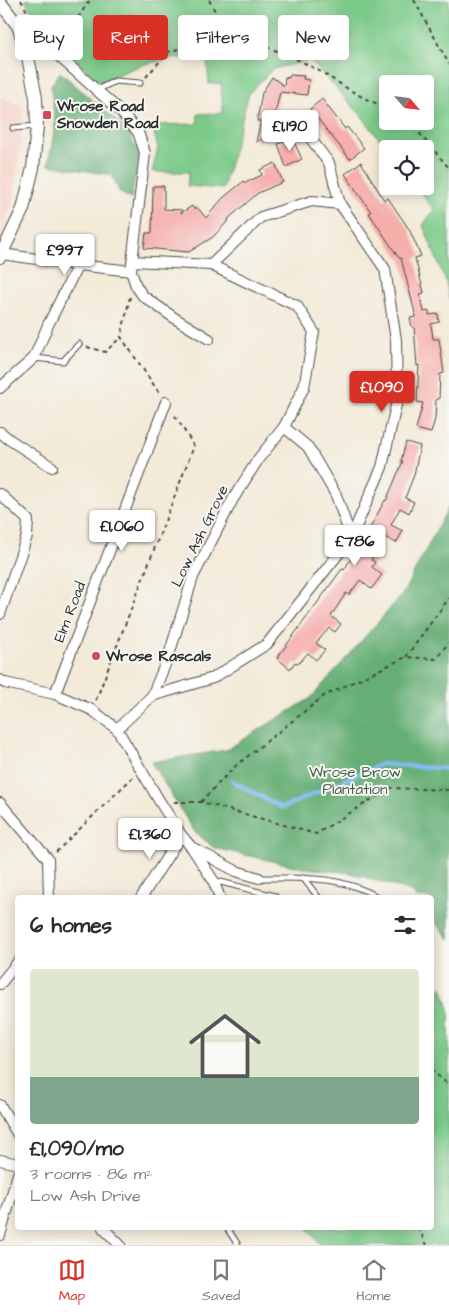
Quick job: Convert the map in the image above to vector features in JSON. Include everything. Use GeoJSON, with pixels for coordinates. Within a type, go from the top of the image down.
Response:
{"type":"FeatureCollection","features":[{"type":"Feature","properties":{"kind":"street"},"geometry":{"type":"LineString","coordinates":[[0,2],[15,22]]}},
{"type":"Feature","properties":{"kind":"street"},"geometry":{"type":"LineString","coordinates":[[29,60],[36,98],[37,126],[33,168],[23,209],[1,255],[78,265],[211,265],[261,217],[312,201],[340,204]]}},
{"type":"Feature","properties":{"kind":"street"},"geometry":{"type":"LineString","coordinates":[[62,60],[120,111],[138,132],[145,153],[132,266],[136,286],[143,296],[209,339]]}},
{"type":"Feature","properties":{"kind":"street"},"geometry":{"type":"LineString","coordinates":[[117,729],[152,696],[213,678],[267,644],[351,538],[382,467],[397,401],[396,340],[385,269],[340,204],[329,163],[296,119]]}},
{"type":"Feature","properties":{"kind":"street"},"geometry":{"type":"LineString","coordinates":[[0,388],[34,358],[78,265]]}},
{"type":"Feature","properties":{"kind":"street","name":"Low Ash Grove"},"geometry":{"type":"LineString","coordinates":[[152,696],[193,577],[233,499],[259,458],[284,426],[304,387],[314,332],[297,306],[211,265]]}},
{"type":"Feature","properties":{"kind":"street","name":"Elm Road"},"geometry":{"type":"LineString","coordinates":[[55,694],[166,402]]}},
{"type":"Feature","properties":{"kind":"street"},"geometry":{"type":"LineString","coordinates":[[284,426],[308,447],[336,495],[351,538]]}},
{"type":"Feature","properties":{"kind":"street"},"geometry":{"type":"LineString","coordinates":[[0,432],[52,467]]}},
{"type":"Feature","properties":{"kind":"street"},"geometry":{"type":"LineString","coordinates":[[0,494],[28,520],[27,536],[0,614]]}},
{"type":"Feature","properties":{"kind":"street"},"geometry":{"type":"LineString","coordinates":[[0,680],[5,683],[55,694],[92,710],[117,729],[160,802],[212,880],[219,895]]}},
{"type":"Feature","properties":{"kind":"street"},"geometry":{"type":"LineString","coordinates":[[0,803],[48,859],[49,895]]}},
{"type":"Feature","properties":{"kind":"street"},"geometry":{"type":"LineString","coordinates":[[143,895],[182,835]]}},
{"type":"Feature","properties":{"kind":"street"},"geometry":{"type":"LineString","coordinates":[[192,848],[236,871],[258,878]]}},
{"type":"Feature","properties":{"kind":"street"},"geometry":{"type":"LineString","coordinates":[[2,979],[15,965]]}},
{"type":"Feature","properties":{"kind":"street"},"geometry":{"type":"LineString","coordinates":[[0,1105],[15,1130]]}},
{"type":"Feature","properties":{"kind":"street"},"geometry":{"type":"LineString","coordinates":[[0,1160],[15,1163]]}},
{"type":"Feature","properties":{"kind":"street"},"geometry":{"type":"LineString","coordinates":[[0,1235],[15,1184]]}},
{"type":"Feature","properties":{"kind":"street"},"geometry":{"type":"LineString","coordinates":[[105,1230],[120,1245]]}},
{"type":"Feature","properties":{"kind":"lane"},"geometry":{"type":"LineString","coordinates":[[96,90],[116,81],[140,82]]}},
{"type":"Feature","properties":{"kind":"lane"},"geometry":{"type":"LineString","coordinates":[[13,128],[37,126]]}},
{"type":"Feature","properties":{"kind":"lane"},"geometry":{"type":"LineString","coordinates":[[34,358],[63,361],[79,344]]}},
{"type":"Feature","properties":{"kind":"lane"},"geometry":{"type":"LineString","coordinates":[[258,878],[334,880],[354,886],[373,895]]}},
{"type":"Feature","properties":{"kind":"lane"},"geometry":{"type":"LineString","coordinates":[[303,878],[317,895]]}},
{"type":"Feature","properties":{"kind":"lane"},"geometry":{"type":"LineString","coordinates":[[212,880],[271,895]]}},
{"type":"Feature","properties":{"kind":"lane"},"geometry":{"type":"LineString","coordinates":[[227,1230],[238,1245]]}},
{"type":"Feature","properties":{"kind":"path"},"geometry":{"type":"LineString","coordinates":[[21,0],[30,15]]}},
{"type":"Feature","properties":{"kind":"path"},"geometry":{"type":"LineString","coordinates":[[78,15],[90,0]]}},
{"type":"Feature","properties":{"kind":"path"},"geometry":{"type":"LineString","coordinates":[[209,0],[217,15]]}},
{"type":"Feature","properties":{"kind":"path"},"geometry":{"type":"LineString","coordinates":[[414,0],[449,64]]}},
{"type":"Feature","properties":{"kind":"path"},"geometry":{"type":"LineString","coordinates":[[268,47],[310,66],[374,104],[379,105]]}},
{"type":"Feature","properties":{"kind":"path"},"geometry":{"type":"LineString","coordinates":[[140,82],[168,52],[178,49]]}},
{"type":"Feature","properties":{"kind":"path"},"geometry":{"type":"LineString","coordinates":[[417,130],[449,168]]}},
{"type":"Feature","properties":{"kind":"path"},"geometry":{"type":"LineString","coordinates":[[79,344],[105,352],[120,337],[132,290],[136,286]]}},
{"type":"Feature","properties":{"kind":"path"},"geometry":{"type":"LineString","coordinates":[[92,710],[194,446],[166,402],[120,337]]}},
{"type":"Feature","properties":{"kind":"path"},"geometry":{"type":"LineString","coordinates":[[201,802],[233,768],[324,696],[406,657],[449,598]]}},
{"type":"Feature","properties":{"kind":"path"},"geometry":{"type":"LineString","coordinates":[[406,657],[436,659],[449,642]]}},
{"type":"Feature","properties":{"kind":"path"},"geometry":{"type":"LineString","coordinates":[[48,859],[140,770]]}},
{"type":"Feature","properties":{"kind":"path"},"geometry":{"type":"LineString","coordinates":[[160,802],[201,802],[316,834],[390,788],[449,790]]}},
{"type":"Feature","properties":{"kind":"path"},"geometry":{"type":"LineString","coordinates":[[434,1072],[449,1085]]}},
{"type":"Feature","properties":{"kind":"path"},"geometry":{"type":"LineString","coordinates":[[419,1230],[427,1245]]}},
{"type":"Feature","properties":{"kind":"shaded area"},"geometry":{"type":"Polygon","coordinates":[[[0,97],[22,106],[23,126],[12,204],[0,237],[0,97]]]}},
{"type":"Feature","properties":{"kind":"green space"},"geometry":{"type":"Polygon","coordinates":[[[25,0],[449,0],[449,300],[446,282],[423,225],[434,210],[423,195],[434,195],[434,140],[380,140],[361,115],[310,60],[273,69],[249,93],[223,189],[187,186],[189,172],[152,172],[158,148],[152,125],[197,124],[198,114],[223,113],[221,83],[209,84],[207,60],[268,60],[268,15],[178,15],[178,58],[168,59],[168,15],[93,15],[93,60],[163,60],[141,65],[100,82],[76,60],[83,60],[83,15],[34,15],[25,0]]]}},
{"type":"Feature","properties":{"kind":"green space"},"geometry":{"type":"Polygon","coordinates":[[[60,72],[128,131],[139,156],[131,199],[120,193],[112,175],[48,165],[55,127],[51,85],[60,72]]]}},
{"type":"Feature","properties":{"kind":"green space","name":"Wrose Brow Plantation"},"geometry":{"type":"Polygon","coordinates":[[[449,506],[449,939],[434,921],[434,895],[414,895],[411,891],[351,873],[303,868],[214,848],[194,831],[151,762],[226,750],[311,698],[402,595],[449,506]]]}},
{"type":"Feature","properties":{"kind":"green space"},"geometry":{"type":"Polygon","coordinates":[[[442,987],[449,1009],[449,1245],[321,1245],[309,1230],[434,1230],[434,991],[442,987]]]}},
{"type":"Feature","properties":{"kind":"building"},"geometry":{"type":"Polygon","coordinates":[[[290,75],[304,76],[303,79],[309,80],[307,95],[280,92],[270,135],[256,142],[261,121],[257,121],[262,93],[272,77],[284,86],[285,77],[289,78],[290,75]]]}},
{"type":"Feature","properties":{"kind":"building"},"geometry":{"type":"Polygon","coordinates":[[[322,99],[345,129],[347,127],[364,148],[350,159],[310,109],[322,99]]]}},
{"type":"Feature","properties":{"kind":"building"},"geometry":{"type":"Polygon","coordinates":[[[292,138],[302,159],[286,167],[278,144],[292,138]]]}},
{"type":"Feature","properties":{"kind":"building"},"geometry":{"type":"Polygon","coordinates":[[[361,162],[379,192],[379,195],[384,200],[388,198],[409,229],[421,256],[415,258],[424,293],[420,294],[424,312],[429,311],[429,315],[438,314],[439,322],[431,324],[433,339],[439,339],[444,373],[440,374],[439,399],[436,399],[435,419],[431,433],[416,429],[423,403],[417,402],[419,365],[417,366],[414,327],[412,327],[410,318],[416,317],[401,258],[399,258],[369,213],[371,212],[345,174],[361,162]]]}},
{"type":"Feature","properties":{"kind":"building"},"geometry":{"type":"Polygon","coordinates":[[[275,163],[283,182],[258,193],[228,219],[213,237],[189,252],[144,248],[146,233],[152,233],[153,186],[164,186],[164,209],[182,210],[181,213],[192,206],[194,209],[197,207],[206,218],[223,198],[244,181],[245,183],[262,175],[260,170],[275,163]]]}},
{"type":"Feature","properties":{"kind":"building"},"geometry":{"type":"Polygon","coordinates":[[[406,442],[420,446],[414,475],[405,498],[414,502],[409,513],[400,508],[391,525],[403,531],[396,543],[385,537],[371,560],[375,562],[372,567],[382,575],[371,589],[360,580],[349,595],[346,593],[331,616],[341,624],[335,632],[329,628],[316,643],[325,650],[316,660],[308,653],[298,664],[295,662],[290,669],[277,658],[342,569],[344,570],[386,501],[403,461],[401,461],[406,442]]]}},
{"type":"Feature","properties":{"kind":"waterway"},"geometry":{"type":"LineString","coordinates":[[232,781],[282,808],[381,764],[449,769]]}},
{"type":"Feature","properties":{"kind":"place","name":"Wrose Road Snowden Road"},"geometry":{"type":"Point","coordinates":[47,115]}},
{"type":"Feature","properties":{"kind":"place","name":"Wrose Rascals"},"geometry":{"type":"Point","coordinates":[96,656]}}]}
